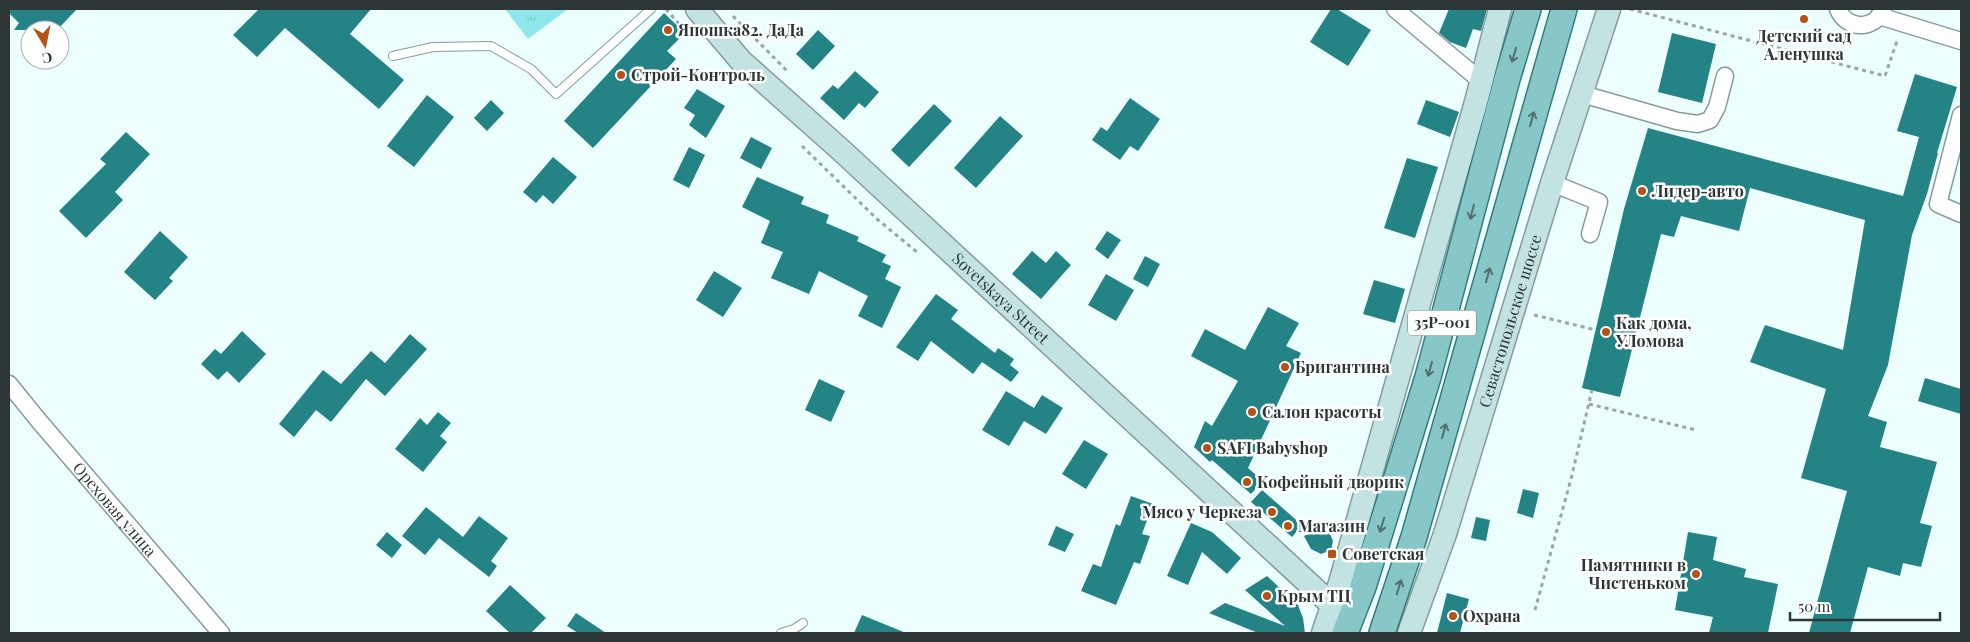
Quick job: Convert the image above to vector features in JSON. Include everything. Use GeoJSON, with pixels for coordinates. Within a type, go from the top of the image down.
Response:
{"type":"FeatureCollection","features":[{"type":"Feature","properties":{"kind":"main road","name":"Sovetskaya Street"},"geometry":{"type":"LineString","coordinates":[[697,9],[741,61],[842,151],[1333,606]]}},
{"type":"Feature","properties":{"kind":"main road"},"geometry":{"type":"LineString","coordinates":[[1331,633],[1333,606],[1500,9]]}},
{"type":"Feature","properties":{"kind":"main road","name":"35Р-001"},"geometry":{"type":"LineString","coordinates":[[1331,633],[1363,587],[1428,377],[1504,89],[1528,9]]}},
{"type":"Feature","properties":{"kind":"main road","name":"35Р-001"},"geometry":{"type":"LineString","coordinates":[[1382,633],[1414,537],[1564,9]]}},
{"type":"Feature","properties":{"kind":"main road","name":"Севастопольское шоссе"},"geometry":{"type":"LineString","coordinates":[[1409,633],[1448,524],[1552,183],[1609,9]]}},
{"type":"Feature","properties":{"kind":"main road"},"geometry":{"type":"LineString","coordinates":[[1310,583],[1327,587],[1340,582]]}},
{"type":"Feature","properties":{"kind":"main road"},"geometry":{"type":"LineString","coordinates":[[1310,583],[1331,633]]}},
{"type":"Feature","properties":{"kind":"street"},"geometry":{"type":"LineString","coordinates":[[1395,9],[1481,82]]}},
{"type":"Feature","properties":{"kind":"street"},"geometry":{"type":"LineString","coordinates":[[1838,9],[1843,17],[1856,25],[1864,26],[1872,23],[1881,12],[1904,23],[1961,41]]}},
{"type":"Feature","properties":{"kind":"street"},"geometry":{"type":"LineString","coordinates":[[1582,94],[1677,121],[1698,124],[1710,120],[1717,107],[1725,76]]}},
{"type":"Feature","properties":{"kind":"street"},"geometry":{"type":"LineString","coordinates":[[1961,115],[1938,204],[1961,214]]}},
{"type":"Feature","properties":{"kind":"street"},"geometry":{"type":"LineString","coordinates":[[1552,183],[1598,202],[1590,234]]}},
{"type":"Feature","properties":{"kind":"street","name":"Ореховая улица"},"geometry":{"type":"LineString","coordinates":[[9,384],[38,421],[222,633]]}},
{"type":"Feature","properties":{"kind":"lane"},"geometry":{"type":"LineString","coordinates":[[393,56],[433,47],[491,46],[531,69],[556,94],[651,9]]}},
{"type":"Feature","properties":{"kind":"lane"},"geometry":{"type":"LineString","coordinates":[[781,633],[794,629],[804,623]]}},
{"type":"Feature","properties":{"kind":"path"},"geometry":{"type":"LineString","coordinates":[[666,9],[681,27]]}},
{"type":"Feature","properties":{"kind":"path"},"geometry":{"type":"LineString","coordinates":[[1630,9],[1885,76],[1904,23]]}},
{"type":"Feature","properties":{"kind":"path"},"geometry":{"type":"LineString","coordinates":[[1531,315],[1596,330]]}},
{"type":"Feature","properties":{"kind":"path"},"geometry":{"type":"LineString","coordinates":[[1534,610],[1592,390]]}},
{"type":"Feature","properties":{"kind":"path"},"geometry":{"type":"LineString","coordinates":[[1589,404],[1696,430]]}},
{"type":"Feature","properties":{"kind":"green space"},"geometry":{"type":"Polygon","coordinates":[[[505,9],[568,9],[528,39],[505,9]]]}},
{"type":"Feature","properties":{"kind":"building"},"geometry":{"type":"Polygon","coordinates":[[[9,9],[77,9],[67,20],[20,20],[20,30],[14,30],[19,23],[9,13],[9,9]]]}},
{"type":"Feature","properties":{"kind":"building"},"geometry":{"type":"Polygon","coordinates":[[[259,9],[371,9],[350,34],[404,80],[379,109],[285,28],[257,57],[233,35],[259,9]]]}},
{"type":"Feature","properties":{"kind":"building"},"geometry":{"type":"Polygon","coordinates":[[[1331,9],[1337,9],[1371,30],[1348,66],[1310,42],[1331,9]]]}},
{"type":"Feature","properties":{"kind":"building"},"geometry":{"type":"Polygon","coordinates":[[[1449,9],[1487,9],[1481,31],[1473,29],[1466,48],[1450,42],[1439,33],[1449,9]]]}},
{"type":"Feature","properties":{"kind":"building"},"geometry":{"type":"Polygon","coordinates":[[[664,13],[685,33],[667,51],[676,59],[593,148],[564,121],[664,13]]]}},
{"type":"Feature","properties":{"kind":"building"},"geometry":{"type":"Polygon","coordinates":[[[818,30],[835,46],[813,70],[796,54],[818,30]]]}},
{"type":"Feature","properties":{"kind":"building"},"geometry":{"type":"Polygon","coordinates":[[[1672,33],[1716,44],[1702,103],[1658,92],[1672,33]]]}},
{"type":"Feature","properties":{"kind":"building"},"geometry":{"type":"Polygon","coordinates":[[[855,71],[879,92],[865,108],[859,103],[844,120],[820,98],[833,85],[838,89],[855,71]]]}},
{"type":"Feature","properties":{"kind":"building"},"geometry":{"type":"Polygon","coordinates":[[[1915,74],[1957,87],[1927,194],[1912,235],[1888,365],[1868,416],[1887,422],[1880,447],[1937,462],[1920,523],[1932,526],[1921,567],[1903,563],[1900,576],[1868,567],[1850,633],[1809,633],[1847,491],[1801,478],[1826,389],[1750,362],[1765,325],[1843,350],[1865,220],[1750,188],[1739,231],[1681,216],[1674,237],[1661,234],[1620,397],[1582,388],[1624,209],[1648,128],[1903,196],[1919,137],[1897,131],[1915,74]]]}},
{"type":"Feature","properties":{"kind":"building"},"geometry":{"type":"Polygon","coordinates":[[[697,89],[725,106],[706,138],[689,125],[695,115],[684,108],[697,89]]]}},
{"type":"Feature","properties":{"kind":"building"},"geometry":{"type":"Polygon","coordinates":[[[427,95],[454,117],[414,167],[387,146],[427,95]]]}},
{"type":"Feature","properties":{"kind":"building"},"geometry":{"type":"Polygon","coordinates":[[[1130,98],[1160,119],[1138,151],[1130,146],[1120,160],[1092,140],[1101,127],[1107,131],[1130,98]]]}},
{"type":"Feature","properties":{"kind":"building"},"geometry":{"type":"Polygon","coordinates":[[[491,100],[504,113],[487,131],[474,118],[491,100]]]}},
{"type":"Feature","properties":{"kind":"building"},"geometry":{"type":"Polygon","coordinates":[[[1426,100],[1459,112],[1450,137],[1417,124],[1426,100]]]}},
{"type":"Feature","properties":{"kind":"building"},"geometry":{"type":"Polygon","coordinates":[[[934,104],[952,121],[909,167],[891,150],[934,104]]]}},
{"type":"Feature","properties":{"kind":"building"},"geometry":{"type":"Polygon","coordinates":[[[1000,116],[1023,136],[976,188],[954,168],[1000,116]]]}},
{"type":"Feature","properties":{"kind":"building"},"geometry":{"type":"Polygon","coordinates":[[[126,132],[150,154],[115,192],[123,200],[86,238],[59,211],[106,164],[100,159],[126,132]]]}},
{"type":"Feature","properties":{"kind":"building"},"geometry":{"type":"Polygon","coordinates":[[[751,137],[772,148],[761,169],[740,158],[751,137]]]}},
{"type":"Feature","properties":{"kind":"building"},"geometry":{"type":"Polygon","coordinates":[[[689,147],[705,155],[689,188],[673,180],[689,147]]]}},
{"type":"Feature","properties":{"kind":"building"},"geometry":{"type":"Polygon","coordinates":[[[553,157],[577,177],[553,204],[543,195],[536,203],[523,192],[553,157]]]}},
{"type":"Feature","properties":{"kind":"building"},"geometry":{"type":"Polygon","coordinates":[[[1407,158],[1438,167],[1415,238],[1384,228],[1407,158]]]}},
{"type":"Feature","properties":{"kind":"building"},"geometry":{"type":"Polygon","coordinates":[[[757,177],[804,197],[801,204],[829,215],[826,223],[859,237],[857,241],[886,255],[882,262],[891,266],[885,279],[901,287],[882,328],[858,316],[868,296],[819,271],[809,294],[771,278],[783,252],[761,243],[770,221],[742,207],[757,177]]]}},
{"type":"Feature","properties":{"kind":"building"},"geometry":{"type":"Polygon","coordinates":[[[160,231],[188,257],[169,278],[173,281],[155,300],[124,272],[160,231]]]}},
{"type":"Feature","properties":{"kind":"building"},"geometry":{"type":"Polygon","coordinates":[[[1107,231],[1121,240],[1108,259],[1095,249],[1107,231]]]}},
{"type":"Feature","properties":{"kind":"building"},"geometry":{"type":"Polygon","coordinates":[[[1032,251],[1046,263],[1056,251],[1071,265],[1041,299],[1012,274],[1032,251]]]}},
{"type":"Feature","properties":{"kind":"building"},"geometry":{"type":"Polygon","coordinates":[[[1145,256],[1160,264],[1148,287],[1133,279],[1145,256]]]}},
{"type":"Feature","properties":{"kind":"building"},"geometry":{"type":"Polygon","coordinates":[[[714,271],[742,288],[723,317],[696,300],[714,271]]]}},
{"type":"Feature","properties":{"kind":"building"},"geometry":{"type":"Polygon","coordinates":[[[1106,274],[1134,290],[1116,321],[1088,305],[1106,274]]]}},
{"type":"Feature","properties":{"kind":"building"},"geometry":{"type":"Polygon","coordinates":[[[1374,280],[1405,289],[1395,323],[1363,314],[1374,280]]]}},
{"type":"Feature","properties":{"kind":"building"},"geometry":{"type":"Polygon","coordinates":[[[936,294],[958,310],[951,319],[995,353],[998,348],[1014,359],[1010,365],[1019,372],[1011,382],[982,362],[973,374],[931,341],[918,361],[896,347],[936,294]]]}},
{"type":"Feature","properties":{"kind":"building"},"geometry":{"type":"Polygon","coordinates":[[[1268,307],[1299,323],[1286,346],[1301,353],[1248,468],[1263,481],[1251,494],[1194,447],[1205,421],[1212,426],[1238,381],[1191,356],[1205,329],[1245,350],[1268,307]]]}},
{"type":"Feature","properties":{"kind":"building"},"geometry":{"type":"Polygon","coordinates":[[[242,331],[266,354],[239,383],[227,371],[218,380],[201,364],[215,349],[221,354],[242,331]]]}},
{"type":"Feature","properties":{"kind":"building"},"geometry":{"type":"Polygon","coordinates":[[[410,334],[427,349],[385,396],[366,379],[331,422],[316,410],[294,437],[279,424],[323,370],[341,384],[371,351],[385,363],[410,334]]]}},
{"type":"Feature","properties":{"kind":"building"},"geometry":{"type":"Polygon","coordinates":[[[1925,378],[1961,389],[1961,414],[1918,401],[1925,378]]]}},
{"type":"Feature","properties":{"kind":"building"},"geometry":{"type":"Polygon","coordinates":[[[819,379],[845,391],[831,422],[805,410],[819,379]]]}},
{"type":"Feature","properties":{"kind":"building"},"geometry":{"type":"Polygon","coordinates":[[[1006,391],[1034,408],[1042,395],[1063,408],[1046,434],[1024,421],[1009,446],[982,430],[1006,391]]]}},
{"type":"Feature","properties":{"kind":"building"},"geometry":{"type":"Polygon","coordinates":[[[438,412],[451,423],[440,436],[447,442],[423,472],[395,449],[420,418],[427,425],[438,412]]]}},
{"type":"Feature","properties":{"kind":"building"},"geometry":{"type":"Polygon","coordinates":[[[1084,440],[1108,454],[1086,489],[1062,474],[1084,440]]]}},
{"type":"Feature","properties":{"kind":"building"},"geometry":{"type":"Polygon","coordinates":[[[1523,489],[1539,493],[1533,518],[1517,513],[1523,489]]]}},
{"type":"Feature","properties":{"kind":"building"},"geometry":{"type":"Polygon","coordinates":[[[1262,490],[1302,525],[1292,537],[1251,502],[1262,490]]]}},
{"type":"Feature","properties":{"kind":"building"},"geometry":{"type":"Polygon","coordinates":[[[1131,496],[1153,504],[1142,534],[1150,536],[1140,564],[1134,562],[1116,605],[1081,591],[1093,564],[1101,567],[1116,524],[1120,526],[1131,496]]]}},
{"type":"Feature","properties":{"kind":"building"},"geometry":{"type":"Polygon","coordinates":[[[426,507],[463,537],[479,516],[508,538],[491,561],[497,566],[489,577],[439,538],[425,555],[402,536],[426,507]]]}},
{"type":"Feature","properties":{"kind":"building"},"geometry":{"type":"Polygon","coordinates":[[[1476,517],[1490,520],[1486,541],[1471,538],[1476,517]]]}},
{"type":"Feature","properties":{"kind":"building"},"geometry":{"type":"Polygon","coordinates":[[[1191,523],[1212,532],[1241,558],[1227,574],[1202,552],[1188,585],[1167,576],[1191,523]]]}},
{"type":"Feature","properties":{"kind":"building"},"geometry":{"type":"Polygon","coordinates":[[[1056,526],[1074,534],[1065,552],[1048,545],[1056,526]]]}},
{"type":"Feature","properties":{"kind":"building"},"geometry":{"type":"Polygon","coordinates":[[[1318,530],[1326,531],[1330,534],[1333,541],[1331,550],[1321,554],[1311,549],[1304,536],[1318,530]]]}},
{"type":"Feature","properties":{"kind":"building"},"geometry":{"type":"Polygon","coordinates":[[[387,532],[402,545],[392,558],[376,545],[387,532]]]}},
{"type":"Feature","properties":{"kind":"building"},"geometry":{"type":"Polygon","coordinates":[[[1688,532],[1717,537],[1713,560],[1746,569],[1744,577],[1778,584],[1768,633],[1709,633],[1713,617],[1675,610],[1688,532]]]}},
{"type":"Feature","properties":{"kind":"building","name":"Крым ТЦ"},"geometry":{"type":"Polygon","coordinates":[[[1267,576],[1298,605],[1303,618],[1305,633],[1258,633],[1209,613],[1225,603],[1285,626],[1245,590],[1267,576]]]}},
{"type":"Feature","properties":{"kind":"building"},"geometry":{"type":"Polygon","coordinates":[[[510,585],[546,618],[531,633],[510,633],[486,611],[510,585]]]}},
{"type":"Feature","properties":{"kind":"building","name":"Охрана"},"geometry":{"type":"Polygon","coordinates":[[[1447,593],[1469,599],[1460,633],[1437,633],[1447,593]]]}},
{"type":"Feature","properties":{"kind":"building"},"geometry":{"type":"Polygon","coordinates":[[[576,613],[606,633],[578,633],[567,626],[576,613]]]}},
{"type":"Feature","properties":{"kind":"building"},"geometry":{"type":"Polygon","coordinates":[[[862,615],[906,633],[854,633],[862,615]]]}},
{"type":"Feature","properties":{"kind":"place","name":"Детский сад Аленушка"},"geometry":{"type":"Point","coordinates":[1804,19]}},
{"type":"Feature","properties":{"kind":"place","name":"Япошка82. ДаДа"},"geometry":{"type":"Point","coordinates":[668,30]}},
{"type":"Feature","properties":{"kind":"place","name":"Строй-Контроль"},"geometry":{"type":"Point","coordinates":[621,75]}},
{"type":"Feature","properties":{"kind":"place","name":"Лидер-авто"},"geometry":{"type":"Point","coordinates":[1642,191]}},
{"type":"Feature","properties":{"kind":"place","name":"Как дома, УЛомова"},"geometry":{"type":"Point","coordinates":[1606,332]}},
{"type":"Feature","properties":{"kind":"place","name":"Бригантина"},"geometry":{"type":"Point","coordinates":[1285,367]}},
{"type":"Feature","properties":{"kind":"place","name":"Салон красоты"},"geometry":{"type":"Point","coordinates":[1252,412]}},
{"type":"Feature","properties":{"kind":"place","name":"SAFI Babyshop"},"geometry":{"type":"Point","coordinates":[1207,448]}},
{"type":"Feature","properties":{"kind":"place","name":"Кофейный дворик"},"geometry":{"type":"Point","coordinates":[1247,482]}},
{"type":"Feature","properties":{"kind":"place","name":"Мясо у Черкеза"},"geometry":{"type":"Point","coordinates":[1272,512]}},
{"type":"Feature","properties":{"kind":"place","name":"Магазин"},"geometry":{"type":"Point","coordinates":[1288,526]}},
{"type":"Feature","properties":{"kind":"place","name":"Советская"},"geometry":{"type":"Point","coordinates":[1332,554]}},
{"type":"Feature","properties":{"kind":"place","name":"Памятники в Чистеньком"},"geometry":{"type":"Point","coordinates":[1696,574]}},
{"type":"Feature","properties":{"kind":"place","name":"Крым ТЦ"},"geometry":{"type":"Point","coordinates":[1267,596]}},
{"type":"Feature","properties":{"kind":"place","name":"Охрана"},"geometry":{"type":"Point","coordinates":[1453,616]}}]}
